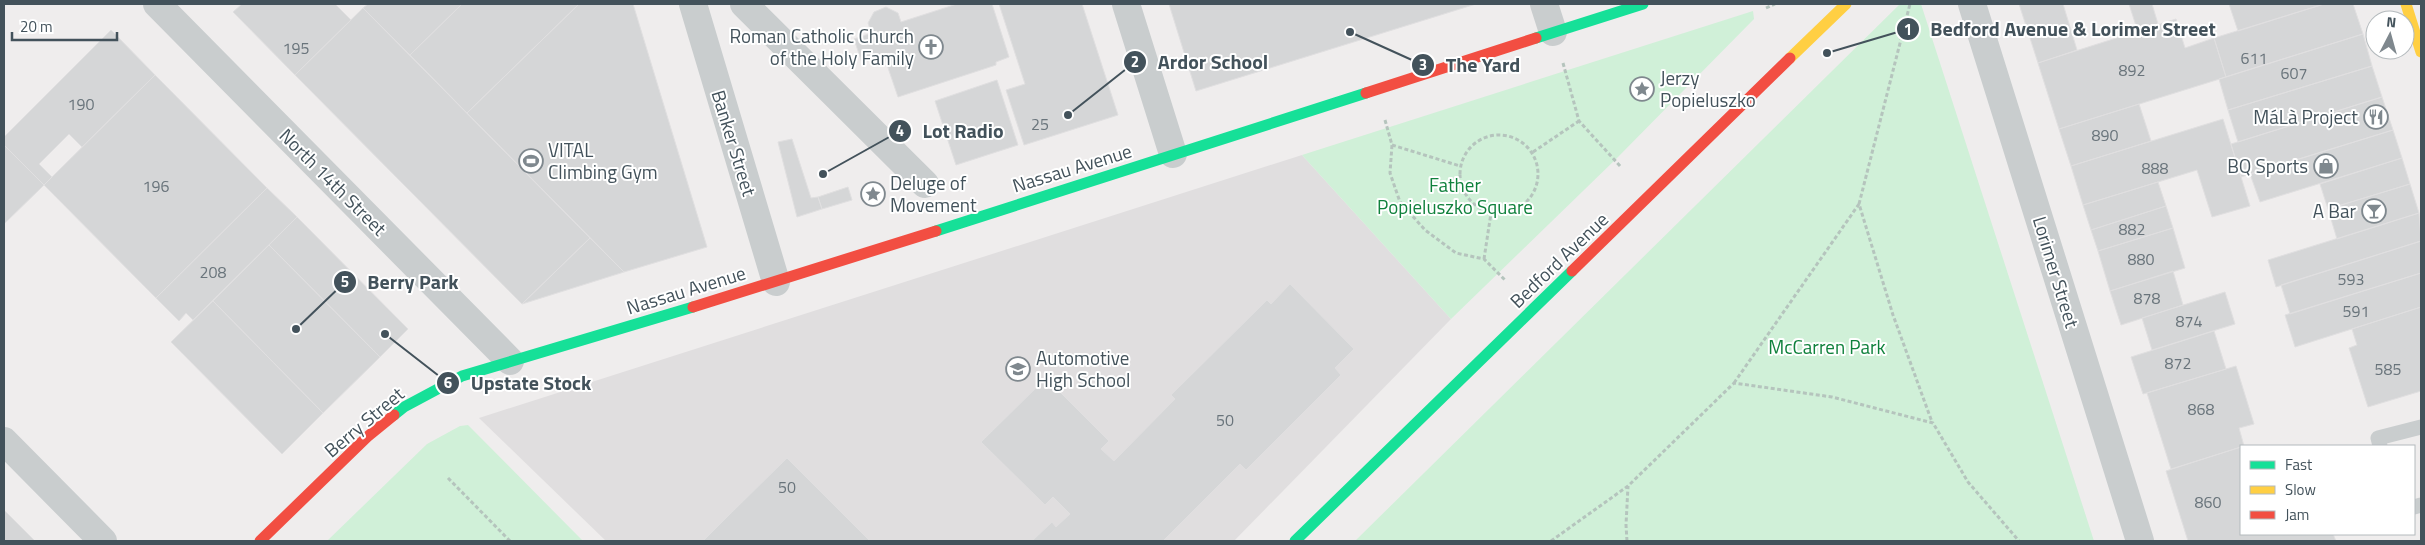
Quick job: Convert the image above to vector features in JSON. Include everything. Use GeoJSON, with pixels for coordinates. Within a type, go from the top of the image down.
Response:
{"type":"FeatureCollection","features":[{"type":"Feature","properties":{"kind":"street","name":"North 14th Street"},"geometry":{"type":"LineString","coordinates":[[157,4],[510,361]]}},
{"type":"Feature","properties":{"kind":"street","name":"Banker Street"},"geometry":{"type":"LineString","coordinates":[[693,4],[776,282]]}},
{"type":"Feature","properties":{"kind":"street"},"geometry":{"type":"LineString","coordinates":[[744,4],[925,184]]}},
{"type":"Feature","properties":{"kind":"street"},"geometry":{"type":"LineString","coordinates":[[1126,4],[1173,154]]}},
{"type":"Feature","properties":{"kind":"street"},"geometry":{"type":"LineString","coordinates":[[1544,4],[1553,32]]}},
{"type":"Feature","properties":{"kind":"street","name":"Nassau Avenue"},"geometry":{"type":"LineString","coordinates":[[510,361],[776,282],[1643,4]]}},
{"type":"Feature","properties":{"kind":"street","name":"Bedford Avenue"},"geometry":{"type":"LineString","coordinates":[[1295,541],[1846,4]]}},
{"type":"Feature","properties":{"kind":"street","name":"Lorimer Street"},"geometry":{"type":"LineString","coordinates":[[1972,4],[2140,541]]}},
{"type":"Feature","properties":{"kind":"street"},"geometry":{"type":"LineString","coordinates":[[2406,4],[2421,52]]}},
{"type":"Feature","properties":{"kind":"street","name":"Berry Street"},"geometry":{"type":"LineString","coordinates":[[260,541],[367,437],[404,407],[462,376],[510,361]]}},
{"type":"Feature","properties":{"kind":"street"},"geometry":{"type":"LineString","coordinates":[[4,441],[103,541]]}},
{"type":"Feature","properties":{"kind":"lane"},"geometry":{"type":"LineString","coordinates":[[2380,445],[2378,438],[2421,427]]}},
{"type":"Feature","properties":{"kind":"path"},"geometry":{"type":"LineString","coordinates":[[1766,8],[1775,4]]}},
{"type":"Feature","properties":{"kind":"path"},"geometry":{"type":"LineString","coordinates":[[1551,541],[1628,486],[1734,384],[1860,204],[1910,4]]}},
{"type":"Feature","properties":{"kind":"path"},"geometry":{"type":"LineString","coordinates":[[1563,62],[1579,121],[1621,168]]}},
{"type":"Feature","properties":{"kind":"path"},"geometry":{"type":"LineString","coordinates":[[1384,117],[1392,144],[1390,174],[1400,202],[1425,230],[1456,253],[1484,259],[1506,281]]}},
{"type":"Feature","properties":{"kind":"path"},"geometry":{"type":"LineString","coordinates":[[1533,152],[1579,121]]}},
{"type":"Feature","properties":{"kind":"path"},"geometry":{"type":"LineString","coordinates":[[1508,134],[1522,141],[1533,152],[1538,166],[1539,182],[1532,197],[1521,207],[1506,213],[1491,213],[1477,206],[1466,195],[1460,181],[1460,166],[1466,151],[1477,141],[1492,135],[1508,134]]}},
{"type":"Feature","properties":{"kind":"path"},"geometry":{"type":"LineString","coordinates":[[1392,144],[1460,166]]}},
{"type":"Feature","properties":{"kind":"path"},"geometry":{"type":"LineString","coordinates":[[1860,204],[1894,315],[1933,423],[1968,482],[2019,541]]}},
{"type":"Feature","properties":{"kind":"path"},"geometry":{"type":"LineString","coordinates":[[1484,259],[1491,213]]}},
{"type":"Feature","properties":{"kind":"path"},"geometry":{"type":"LineString","coordinates":[[1734,384],[1832,397],[1933,423]]}},
{"type":"Feature","properties":{"kind":"path"},"geometry":{"type":"LineString","coordinates":[[448,478],[510,541]]}},
{"type":"Feature","properties":{"kind":"path"},"geometry":{"type":"LineString","coordinates":[[1628,486],[1626,525],[1628,541]]}},
{"type":"Feature","properties":{"kind":"shaded area","name":"Automotive High School"},"geometry":{"type":"Polygon","coordinates":[[[1302,155],[1451,319],[1234,541],[606,541],[479,418],[1302,155]]]}},
{"type":"Feature","properties":{"kind":"green space","name":"McCarren Park"},"geometry":{"type":"Polygon","coordinates":[[[1900,4],[1921,4],[2094,541],[1355,541],[1900,4]]]}},
{"type":"Feature","properties":{"kind":"green space","name":"Father Popieluszko Square"},"geometry":{"type":"Polygon","coordinates":[[[1753,11],[1754,19],[1617,158],[1451,319],[1302,155],[1753,11]]]}},
{"type":"Feature","properties":{"kind":"green space"},"geometry":{"type":"Polygon","coordinates":[[[468,425],[583,541],[327,541],[427,444],[460,426],[468,425]]]}},
{"type":"Feature","properties":{"kind":"building"},"geometry":{"type":"Polygon","coordinates":[[[242,4],[335,4],[351,20],[295,75],[233,12],[242,4]]]}},
{"type":"Feature","properties":{"kind":"building"},"geometry":{"type":"Polygon","coordinates":[[[368,4],[462,4],[410,55],[363,8],[368,4]]]}},
{"type":"Feature","properties":{"kind":"building"},"geometry":{"type":"Polygon","coordinates":[[[462,4],[579,4],[467,113],[410,55],[462,4]]]}},
{"type":"Feature","properties":{"kind":"building"},"geometry":{"type":"Polygon","coordinates":[[[579,4],[633,4],[707,247],[624,272],[467,113],[579,4]]]}},
{"type":"Feature","properties":{"kind":"building","name":"Roman Catholic Church of the Holy Family"},"geometry":{"type":"Polygon","coordinates":[[[957,4],[992,4],[1009,57],[996,62],[996,65],[898,97],[884,56],[862,63],[854,39],[877,31],[871,32],[868,23],[874,12],[886,7],[898,13],[901,22],[957,4]]]}},
{"type":"Feature","properties":{"kind":"building"},"geometry":{"type":"Polygon","coordinates":[[[999,4],[1082,4],[1118,115],[1024,145],[1006,90],[1025,84],[999,4]]]}},
{"type":"Feature","properties":{"kind":"building"},"geometry":{"type":"Polygon","coordinates":[[[1169,4],[1476,4],[1196,91],[1169,4]]]}},
{"type":"Feature","properties":{"kind":"building"},"geometry":{"type":"Polygon","coordinates":[[[2019,4],[2063,4],[2077,50],[2038,63],[2019,4]]]}},
{"type":"Feature","properties":{"kind":"building"},"geometry":{"type":"Polygon","coordinates":[[[2129,4],[2152,4],[2158,24],[2138,32],[2129,4]]]}},
{"type":"Feature","properties":{"kind":"building"},"geometry":{"type":"Polygon","coordinates":[[[2229,4],[2324,4],[2238,31],[2229,4]]]}},
{"type":"Feature","properties":{"kind":"building"},"geometry":{"type":"Polygon","coordinates":[[[2324,4],[2353,4],[2363,34],[2226,77],[2214,38],[2324,4]]]}},
{"type":"Feature","properties":{"kind":"building"},"geometry":{"type":"Polygon","coordinates":[[[363,8],[590,238],[522,304],[295,75],[363,8]]]}},
{"type":"Feature","properties":{"kind":"building"},"geometry":{"type":"Polygon","coordinates":[[[2176,19],[2185,48],[2214,38],[2226,77],[2059,129],[2038,63],[2176,19]]]}},
{"type":"Feature","properties":{"kind":"building"},"geometry":{"type":"Polygon","coordinates":[[[111,30],[155,75],[82,147],[69,134],[39,164],[52,177],[44,185],[4,145],[4,137],[111,30]]]}},
{"type":"Feature","properties":{"kind":"building"},"geometry":{"type":"Polygon","coordinates":[[[2363,34],[2365,60],[2370,60],[2372,66],[2228,110],[2219,79],[2363,34]]]}},
{"type":"Feature","properties":{"kind":"building"},"geometry":{"type":"Polygon","coordinates":[[[2372,66],[2382,97],[2238,142],[2228,110],[2372,66]]]}},
{"type":"Feature","properties":{"kind":"building"},"geometry":{"type":"Polygon","coordinates":[[[155,75],[267,188],[156,298],[44,185],[155,75]]]}},
{"type":"Feature","properties":{"kind":"building"},"geometry":{"type":"Polygon","coordinates":[[[997,80],[1018,145],[956,165],[935,101],[997,80]]]}},
{"type":"Feature","properties":{"kind":"building"},"geometry":{"type":"Polygon","coordinates":[[[2382,97],[2393,130],[2241,177],[2231,144],[2382,97]]]}},
{"type":"Feature","properties":{"kind":"building"},"geometry":{"type":"Polygon","coordinates":[[[2139,104],[2151,141],[2071,166],[2059,129],[2139,104]]]}},
{"type":"Feature","properties":{"kind":"building"},"geometry":{"type":"Polygon","coordinates":[[[2223,119],[2250,206],[2212,217],[2197,170],[2083,205],[2071,166],[2223,119]]]}},
{"type":"Feature","properties":{"kind":"building","name":"BQ Sports"},"geometry":{"type":"Polygon","coordinates":[[[2393,130],[2402,158],[2260,202],[2250,174],[2393,130]]]}},
{"type":"Feature","properties":{"kind":"building"},"geometry":{"type":"Polygon","coordinates":[[[792,139],[811,198],[818,197],[822,209],[797,217],[778,142],[792,139]]]}},
{"type":"Feature","properties":{"kind":"building"},"geometry":{"type":"Polygon","coordinates":[[[4,145],[44,185],[4,224],[4,145]]]}},
{"type":"Feature","properties":{"kind":"building"},"geometry":{"type":"Polygon","coordinates":[[[2402,158],[2410,184],[2328,209],[2320,184],[2402,158]]]}},
{"type":"Feature","properties":{"kind":"building"},"geometry":{"type":"Polygon","coordinates":[[[2158,182],[2166,206],[2091,230],[2083,205],[2158,182]]]}},
{"type":"Feature","properties":{"kind":"building","name":"A Bar"},"geometry":{"type":"Polygon","coordinates":[[[2410,184],[2419,213],[2337,239],[2328,209],[2410,184]]]}},
{"type":"Feature","properties":{"kind":"building"},"geometry":{"type":"Polygon","coordinates":[[[848,187],[852,200],[822,209],[818,197],[848,187]]]}},
{"type":"Feature","properties":{"kind":"building"},"geometry":{"type":"Polygon","coordinates":[[[267,188],[297,217],[193,320],[186,313],[179,321],[156,298],[267,188]]]}},
{"type":"Feature","properties":{"kind":"building"},"geometry":{"type":"Polygon","coordinates":[[[2166,206],[2173,228],[2098,251],[2091,230],[2166,206]]]}},
{"type":"Feature","properties":{"kind":"building"},"geometry":{"type":"Polygon","coordinates":[[[2419,213],[2421,241],[2276,287],[2268,260],[2419,213]]]}},
{"type":"Feature","properties":{"kind":"building"},"geometry":{"type":"Polygon","coordinates":[[[297,217],[408,329],[380,357],[269,245],[297,217]]]}},
{"type":"Feature","properties":{"kind":"building"},"geometry":{"type":"Polygon","coordinates":[[[2173,228],[2185,268],[2110,291],[2098,251],[2173,228]]]}},
{"type":"Feature","properties":{"kind":"building"},"geometry":{"type":"Polygon","coordinates":[[[590,238],[624,272],[522,304],[590,238]]]}},
{"type":"Feature","properties":{"kind":"building"},"geometry":{"type":"Polygon","coordinates":[[[2421,241],[2421,273],[2290,314],[2281,285],[2421,241]]]}},
{"type":"Feature","properties":{"kind":"building"},"geometry":{"type":"Polygon","coordinates":[[[269,245],[380,357],[323,413],[213,301],[269,245]]]}},
{"type":"Feature","properties":{"kind":"building"},"geometry":{"type":"Polygon","coordinates":[[[2173,271],[2183,305],[2121,325],[2110,291],[2173,271]]]}},
{"type":"Feature","properties":{"kind":"building"},"geometry":{"type":"Polygon","coordinates":[[[2421,273],[2421,307],[2295,347],[2285,315],[2421,273]]]}},
{"type":"Feature","properties":{"kind":"building"},"geometry":{"type":"Polygon","coordinates":[[[1290,284],[1354,349],[1335,368],[1341,375],[1246,470],[1240,464],[1163,541],[1032,541],[1052,522],[1056,527],[1070,514],[1053,497],[1045,505],[981,442],[1046,378],[1109,441],[1101,449],[1114,461],[1175,399],[1171,395],[1267,300],[1271,304],[1290,284]]]}},
{"type":"Feature","properties":{"kind":"building"},"geometry":{"type":"Polygon","coordinates":[[[2225,292],[2235,324],[2152,350],[2142,318],[2225,292]]]}},
{"type":"Feature","properties":{"kind":"building"},"geometry":{"type":"Polygon","coordinates":[[[213,301],[323,413],[282,454],[171,342],[213,301]]]}},
{"type":"Feature","properties":{"kind":"building"},"geometry":{"type":"Polygon","coordinates":[[[2421,307],[2421,391],[2368,407],[2349,348],[2357,345],[2352,329],[2421,307]]]}},
{"type":"Feature","properties":{"kind":"building"},"geometry":{"type":"Polygon","coordinates":[[[2214,331],[2226,369],[2143,394],[2131,357],[2214,331]]]}},
{"type":"Feature","properties":{"kind":"building"},"geometry":{"type":"Polygon","coordinates":[[[2236,366],[2254,424],[2239,428],[2244,445],[2240,445],[2240,447],[2171,469],[2147,393],[2236,366]]]}},
{"type":"Feature","properties":{"kind":"building"},"geometry":{"type":"Polygon","coordinates":[[[2240,447],[2240,535],[2333,535],[2336,541],[2188,541],[2166,471],[2240,447]]]}},
{"type":"Feature","properties":{"kind":"building"},"geometry":{"type":"Polygon","coordinates":[[[787,458],[870,541],[703,541],[728,516],[787,458]]]}},
{"type":"Feature","properties":{"kind":"building"},"geometry":{"type":"Polygon","coordinates":[[[4,510],[35,541],[4,541],[4,510]]]}},
{"type":"Feature","properties":{"kind":"traffic: fast"},"geometry":{"type":"LineString","coordinates":[[1536,38],[1643,4]]}},
{"type":"Feature","properties":{"kind":"traffic: fast"},"geometry":{"type":"LineString","coordinates":[[936,231],[1366,93]]}},
{"type":"Feature","properties":{"kind":"traffic: fast"},"geometry":{"type":"LineString","coordinates":[[1295,541],[1572,271]]}},
{"type":"Feature","properties":{"kind":"traffic: fast"},"geometry":{"type":"LineString","coordinates":[[394,415],[404,407],[462,376],[693,307]]}},
{"type":"Feature","properties":{"kind":"traffic: slow"},"geometry":{"type":"LineString","coordinates":[[1790,58],[1846,4]]}},
{"type":"Feature","properties":{"kind":"traffic: slow"},"geometry":{"type":"LineString","coordinates":[[2406,4],[2421,52]]}},
{"type":"Feature","properties":{"kind":"traffic: jam"},"geometry":{"type":"LineString","coordinates":[[1366,93],[1536,38]]}},
{"type":"Feature","properties":{"kind":"traffic: jam"},"geometry":{"type":"LineString","coordinates":[[1572,271],[1790,58]]}},
{"type":"Feature","properties":{"kind":"traffic: jam"},"geometry":{"type":"LineString","coordinates":[[693,307],[936,231]]}},
{"type":"Feature","properties":{"kind":"traffic: jam"},"geometry":{"type":"LineString","coordinates":[[260,541],[367,437],[394,415]]}},
{"type":"Feature","properties":{"kind":"place","name":"The Yard"},"geometry":{"type":"Point","coordinates":[1350,32]}},
{"type":"Feature","properties":{"kind":"place","name":"Roman Catholic Church of the Holy Family"},"geometry":{"type":"Point","coordinates":[931,47]}},
{"type":"Feature","properties":{"kind":"place","name":"Bedford Avenue & Lorimer Street"},"geometry":{"type":"Point","coordinates":[1827,53]}},
{"type":"Feature","properties":{"kind":"place","name":"Jerzy Popieluszko"},"geometry":{"type":"Point","coordinates":[1642,89]}},
{"type":"Feature","properties":{"kind":"place","name":"Ardor School"},"geometry":{"type":"Point","coordinates":[1068,115]}},
{"type":"Feature","properties":{"kind":"place","name":"MáLà Project"},"geometry":{"type":"Point","coordinates":[2376,117]}},
{"type":"Feature","properties":{"kind":"place","name":"VITAL Climbing Gym"},"geometry":{"type":"Point","coordinates":[531,161]}},
{"type":"Feature","properties":{"kind":"place","name":"BQ Sports"},"geometry":{"type":"Point","coordinates":[2326,166]}},
{"type":"Feature","properties":{"kind":"place","name":"Lot Radio"},"geometry":{"type":"Point","coordinates":[823,174]}},
{"type":"Feature","properties":{"kind":"place","name":"Deluge of Movement"},"geometry":{"type":"Point","coordinates":[873,194]}},
{"type":"Feature","properties":{"kind":"place","name":"A Bar"},"geometry":{"type":"Point","coordinates":[2374,211]}},
{"type":"Feature","properties":{"kind":"place","name":"Berry Park"},"geometry":{"type":"Point","coordinates":[296,329]}},
{"type":"Feature","properties":{"kind":"place","name":"Upstate Stock"},"geometry":{"type":"Point","coordinates":[385,334]}},
{"type":"Feature","properties":{"kind":"place","name":"Automotive High School"},"geometry":{"type":"Point","coordinates":[1018,369]}}]}
